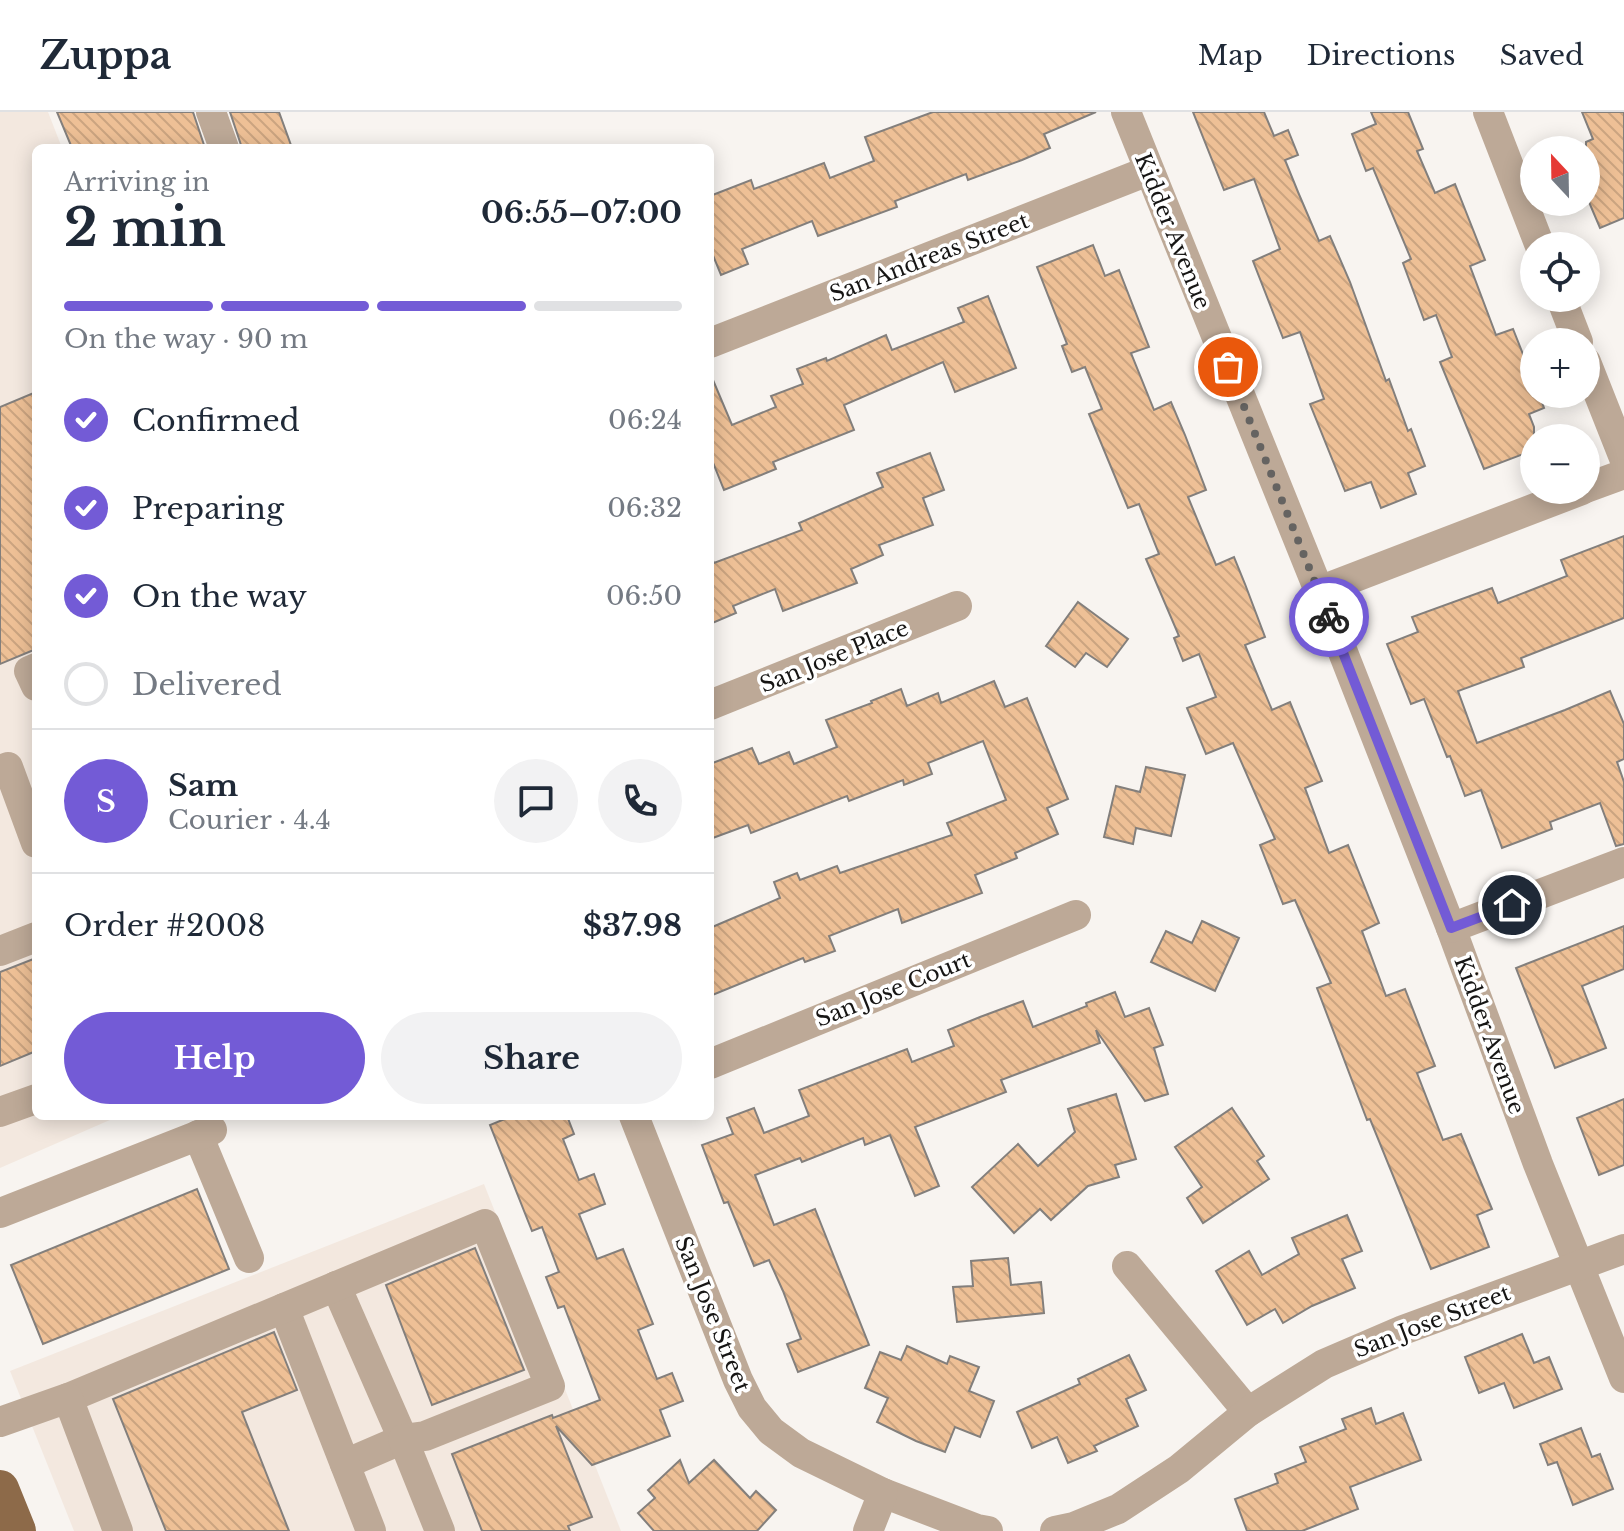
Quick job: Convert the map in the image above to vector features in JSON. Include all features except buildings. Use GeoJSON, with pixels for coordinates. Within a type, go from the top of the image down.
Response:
{"type":"FeatureCollection","features":[{"type":"Feature","properties":{"kind":"main road"},"geometry":{"type":"LineString","coordinates":[[0,1489],[17,1531]]}},
{"type":"Feature","properties":{"kind":"street"},"geometry":{"type":"LineString","coordinates":[[211,112],[223,144]]}},
{"type":"Feature","properties":{"kind":"street","name":"Kidder Avenue"},"geometry":{"type":"LineString","coordinates":[[1126,112],[1319,591],[1451,928],[1538,1164],[1624,1378]]}},
{"type":"Feature","properties":{"kind":"street"},"geometry":{"type":"LineString","coordinates":[[1488,112],[1535,232]]}},
{"type":"Feature","properties":{"kind":"street","name":"San Andreas Street"},"geometry":{"type":"LineString","coordinates":[[714,341],[1148,171]]}},
{"type":"Feature","properties":{"kind":"street"},"geometry":{"type":"LineString","coordinates":[[1600,397],[1624,458]]}},
{"type":"Feature","properties":{"kind":"street"},"geometry":{"type":"LineString","coordinates":[[1600,483],[1624,474]]}},
{"type":"Feature","properties":{"kind":"street"},"geometry":{"type":"LineString","coordinates":[[1319,591],[1545,504]]}},
{"type":"Feature","properties":{"kind":"street","name":"San Jose Place"},"geometry":{"type":"LineString","coordinates":[[714,703],[957,606]]}},
{"type":"Feature","properties":{"kind":"street"},"geometry":{"type":"LineString","coordinates":[[3,762],[32,833]]}},
{"type":"Feature","properties":{"kind":"street"},"geometry":{"type":"LineString","coordinates":[[1451,928],[1624,862]]}},
{"type":"Feature","properties":{"kind":"street","name":"San Jose Court"},"geometry":{"type":"LineString","coordinates":[[714,1062],[1076,915]]}},
{"type":"Feature","properties":{"kind":"street"},"geometry":{"type":"LineString","coordinates":[[0,951],[32,939]]}},
{"type":"Feature","properties":{"kind":"street"},"geometry":{"type":"LineString","coordinates":[[0,1112],[32,1100]]}},
{"type":"Feature","properties":{"kind":"street","name":"San Jose Street"},"geometry":{"type":"LineString","coordinates":[[636,1120],[738,1380],[752,1408],[771,1431],[801,1453],[883,1493],[988,1531]]}},
{"type":"Feature","properties":{"kind":"street"},"geometry":{"type":"LineString","coordinates":[[0,1213],[205,1132],[249,1258]]}},
{"type":"Feature","properties":{"kind":"street"},"geometry":{"type":"LineString","coordinates":[[0,1422],[68,1398],[485,1224],[550,1386],[425,1436],[403,1439],[345,1464]]}},
{"type":"Feature","properties":{"kind":"street","name":"San Jose Street"},"geometry":{"type":"LineString","coordinates":[[1055,1531],[1074,1527],[1118,1509],[1179,1469],[1248,1412],[1324,1364],[1403,1330],[1624,1249]]}},
{"type":"Feature","properties":{"kind":"street"},"geometry":{"type":"LineString","coordinates":[[1127,1266],[1248,1412]]}},
{"type":"Feature","properties":{"kind":"street"},"geometry":{"type":"LineString","coordinates":[[336,1286],[440,1531]]}},
{"type":"Feature","properties":{"kind":"street"},"geometry":{"type":"LineString","coordinates":[[284,1308],[371,1531]]}},
{"type":"Feature","properties":{"kind":"street"},"geometry":{"type":"LineString","coordinates":[[68,1398],[118,1531]]}},
{"type":"Feature","properties":{"kind":"street"},"geometry":{"type":"LineString","coordinates":[[868,1531],[883,1493]]}},
{"type":"Feature","properties":{"kind":"shaded area"},"geometry":{"type":"Polygon","coordinates":[[[0,112],[48,112],[60,144],[32,144],[32,1120],[110,1120],[0,1168],[0,112]]]}},
{"type":"Feature","properties":{"kind":"shaded area"},"geometry":{"type":"Polygon","coordinates":[[[484,1184],[621,1531],[74,1531],[10,1371],[484,1184]]]}},
{"type":"Feature","properties":{"kind":"way so far"},"geometry":{"type":"LineString","coordinates":[[1228,367],[1329,617]]}},
{"type":"Feature","properties":{"kind":"route"},"geometry":{"type":"LineString","coordinates":[[1329,617],[1451,928],[1512,905]]}}]}
